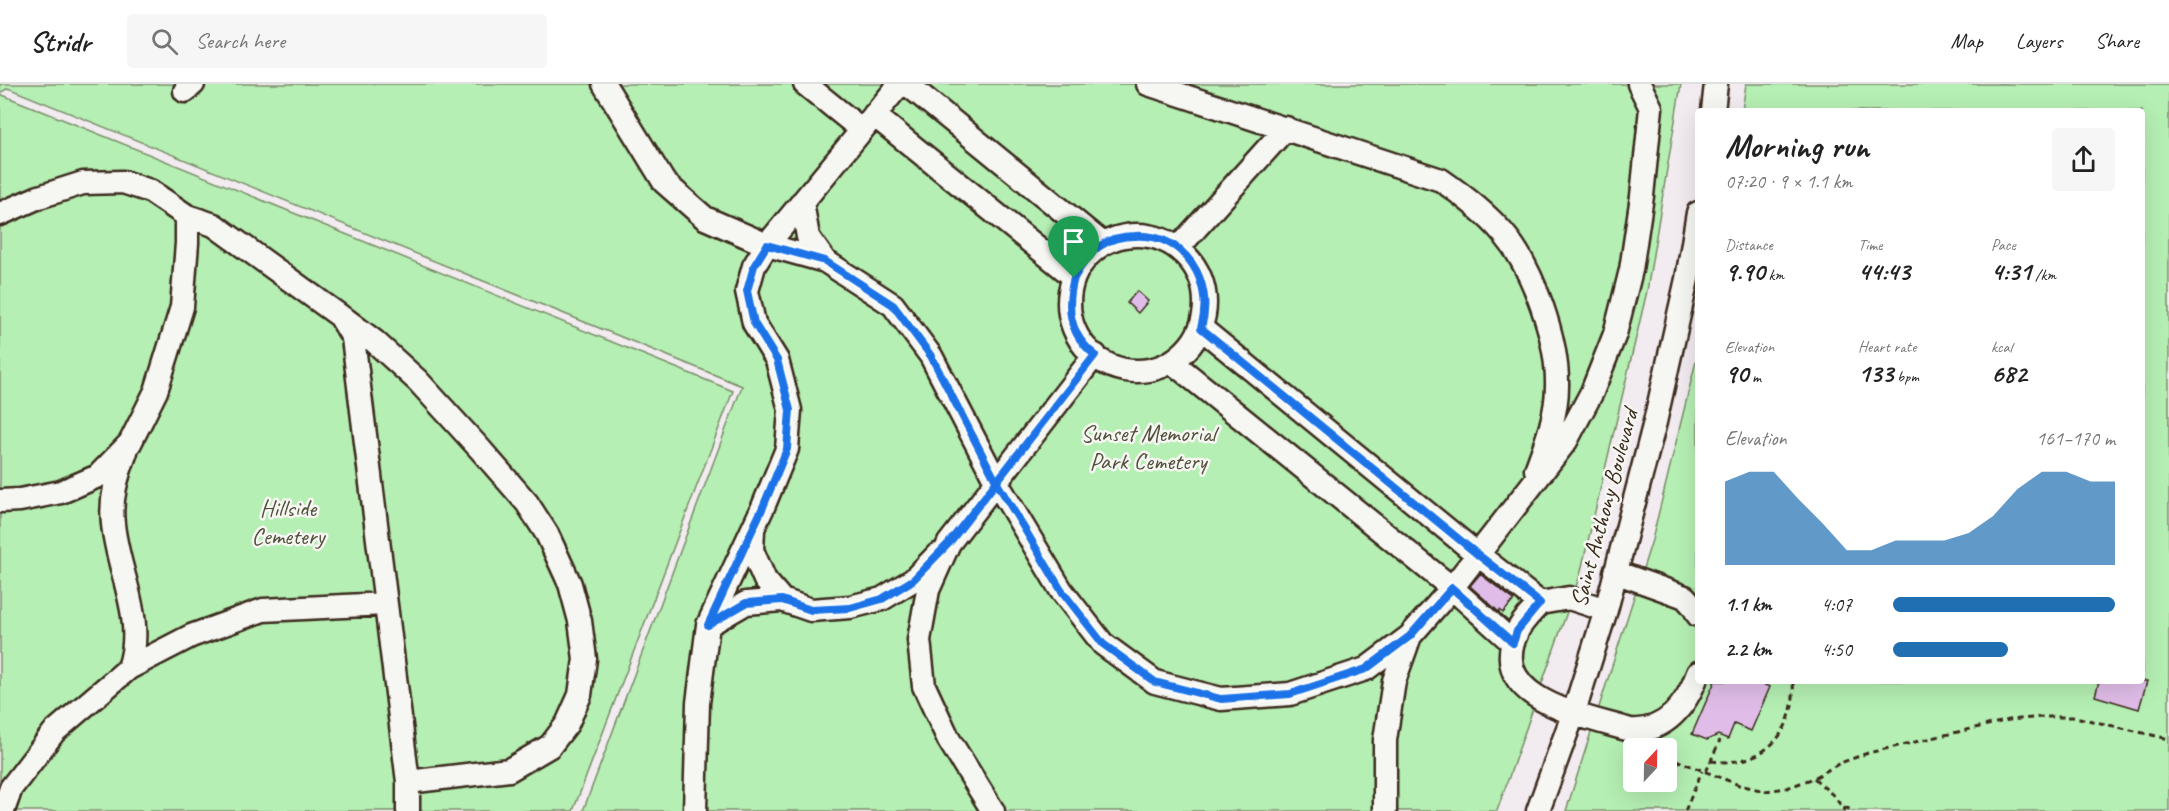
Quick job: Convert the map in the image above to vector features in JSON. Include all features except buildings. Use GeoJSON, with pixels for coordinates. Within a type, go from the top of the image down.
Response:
{"type":"FeatureCollection","features":[{"type":"Feature","properties":{"kind":"street"},"geometry":{"type":"LineString","coordinates":[[604,84],[664,182],[705,218],[767,245],[825,261],[893,305],[931,356],[997,483],[1061,590],[1103,644],[1155,682],[1221,699],[1290,694],[1366,669],[1410,636],[1452,588],[1566,441],[1592,392],[1615,334],[1631,270],[1642,196],[1653,84]]}},
{"type":"Feature","properties":{"kind":"street"},"geometry":{"type":"LineString","coordinates":[[805,84],[868,122],[1074,278]]}},
{"type":"Feature","properties":{"kind":"street"},"geometry":{"type":"LineString","coordinates":[[695,811],[698,703],[708,625],[753,530],[787,449],[790,410],[777,360],[754,323],[747,291],[754,266],[767,245],[900,84]]}},
{"type":"Feature","properties":{"kind":"street"},"geometry":{"type":"LineString","coordinates":[[907,84],[1102,244]]}},
{"type":"Feature","properties":{"kind":"street"},"geometry":{"type":"LineString","coordinates":[[1148,84],[1441,180],[1476,205],[1505,235],[1530,276],[1551,332],[1557,386],[1552,423],[1531,486]]}},
{"type":"Feature","properties":{"kind":"street"},"geometry":{"type":"LineString","coordinates":[[1639,84],[1651,108]]}},
{"type":"Feature","properties":{"kind":"street"},"geometry":{"type":"LineString","coordinates":[[1713,108],[1716,84]]}},
{"type":"Feature","properties":{"kind":"street"},"geometry":{"type":"LineString","coordinates":[[1178,248],[1286,128]]}},
{"type":"Feature","properties":{"kind":"street"},"geometry":{"type":"LineString","coordinates":[[0,214],[39,197],[83,183],[123,182],[150,192],[187,216],[214,225],[374,341],[418,381],[527,503],[547,534],[570,584],[580,621],[585,659],[580,694],[567,724],[549,746],[509,770],[408,782]]}},
{"type":"Feature","properties":{"kind":"street"},"geometry":{"type":"LineString","coordinates":[[802,202],[808,237],[825,261]]}},
{"type":"Feature","properties":{"kind":"street"},"geometry":{"type":"LineString","coordinates":[[129,668],[134,653],[135,619],[112,523],[115,482],[130,443],[156,391],[182,307],[187,216]]}},
{"type":"Feature","properties":{"kind":"street","name":"Saint Anthony Boulevard"},"geometry":{"type":"LineString","coordinates":[[1538,811],[1574,712],[1606,610],[1658,411],[1688,279],[1695,233]]}},
{"type":"Feature","properties":{"kind":"street"},"geometry":{"type":"LineString","coordinates":[[1146,235],[1165,240],[1178,248],[1189,258],[1203,284],[1205,317],[1201,328],[1188,349],[1173,362],[1150,370],[1128,371],[1107,364],[1084,346],[1070,316],[1069,297],[1074,278],[1083,260],[1102,244],[1123,236],[1146,235]]}},
{"type":"Feature","properties":{"kind":"street"},"geometry":{"type":"LineString","coordinates":[[340,316],[353,338],[408,782],[408,811]]}},
{"type":"Feature","properties":{"kind":"street"},"geometry":{"type":"LineString","coordinates":[[1201,328],[1540,603]]}},
{"type":"Feature","properties":{"kind":"street"},"geometry":{"type":"LineString","coordinates":[[708,625],[746,603],[782,600],[811,610],[850,608],[882,599],[913,580],[949,543],[1095,355]]}},
{"type":"Feature","properties":{"kind":"street"},"geometry":{"type":"LineString","coordinates":[[1173,362],[1452,588],[1513,643]]}},
{"type":"Feature","properties":{"kind":"street"},"geometry":{"type":"LineString","coordinates":[[0,501],[20,500],[62,492],[98,476],[130,443]]}},
{"type":"Feature","properties":{"kind":"street"},"geometry":{"type":"LineString","coordinates":[[753,530],[752,550],[756,560],[765,580],[782,600]]}},
{"type":"Feature","properties":{"kind":"street"},"geometry":{"type":"LineString","coordinates":[[949,543],[927,590],[919,640],[924,686],[949,740],[993,811]]}},
{"type":"Feature","properties":{"kind":"street"},"geometry":{"type":"LineString","coordinates":[[1615,572],[1685,597],[1695,608]]}},
{"type":"Feature","properties":{"kind":"street"},"geometry":{"type":"LineString","coordinates":[[1606,610],[1569,598],[1540,603],[1517,631],[1513,643],[1509,658],[1518,683],[1547,704],[1630,730],[1653,728],[1665,723],[1687,698],[1695,680]]}},
{"type":"Feature","properties":{"kind":"street"},"geometry":{"type":"LineString","coordinates":[[3,811],[11,788],[54,732],[129,668],[191,636],[263,610],[385,604]]}},
{"type":"Feature","properties":{"kind":"street"},"geometry":{"type":"LineString","coordinates":[[1385,811],[1385,740],[1394,681],[1410,636]]}},
{"type":"Feature","properties":{"kind":"path"},"geometry":{"type":"LineString","coordinates":[[1711,761],[1741,761],[1763,751],[1779,737],[1792,710],[1793,684]]}},
{"type":"Feature","properties":{"kind":"path"},"geometry":{"type":"LineString","coordinates":[[1677,760],[1739,785],[1765,791],[1787,788],[1814,778],[1840,762],[1891,746],[2009,720],[2075,717],[2169,740]]}},
{"type":"Feature","properties":{"kind":"path"},"geometry":{"type":"LineString","coordinates":[[1685,811],[1711,761],[1719,740]]}},
{"type":"Feature","properties":{"kind":"path"},"geometry":{"type":"LineString","coordinates":[[1814,778],[1834,796],[1845,811]]}},
{"type":"Feature","properties":{"kind":"path"},"geometry":{"type":"LineString","coordinates":[[1842,807],[1854,811]]}},
{"type":"Feature","properties":{"kind":"green space","name":"Sunset Memorial Park Cemetery"},"geometry":{"type":"Polygon","coordinates":[[[0,84],[1681,84],[1647,291],[1580,575],[1497,811],[583,811],[742,386],[8,88],[0,93],[0,84]]]}},
{"type":"Feature","properties":{"kind":"green space"},"geometry":{"type":"Polygon","coordinates":[[[1746,84],[2169,84],[2169,811],[1566,811],[1652,540],[1695,365],[1695,684],[2145,684],[2145,108],[1742,108],[1746,84]]]}},
{"type":"Feature","properties":{"kind":"green space","name":"Hillside Cemetery"},"geometry":{"type":"Polygon","coordinates":[[[0,94],[733,391],[573,811],[0,811],[0,94]]]}},
{"type":"Feature","properties":{"kind":"route"},"geometry":{"type":"LineString","coordinates":[[1074,278],[1069,297],[1070,316],[1084,346],[1095,355],[997,483],[949,543],[913,580],[882,599],[850,608],[811,610],[782,600],[746,603],[708,625],[763,507],[787,449],[790,410],[777,360],[754,323],[747,291],[754,266],[767,245],[825,261],[893,305],[931,356],[997,483],[1061,590],[1103,644],[1155,682],[1221,699],[1290,694],[1366,669],[1410,636],[1452,588],[1513,643],[1517,631],[1540,603],[1201,328],[1205,317],[1203,284],[1189,258],[1178,248],[1165,240],[1146,235],[1123,236],[1097,248],[1083,260],[1074,278]]}}]}
